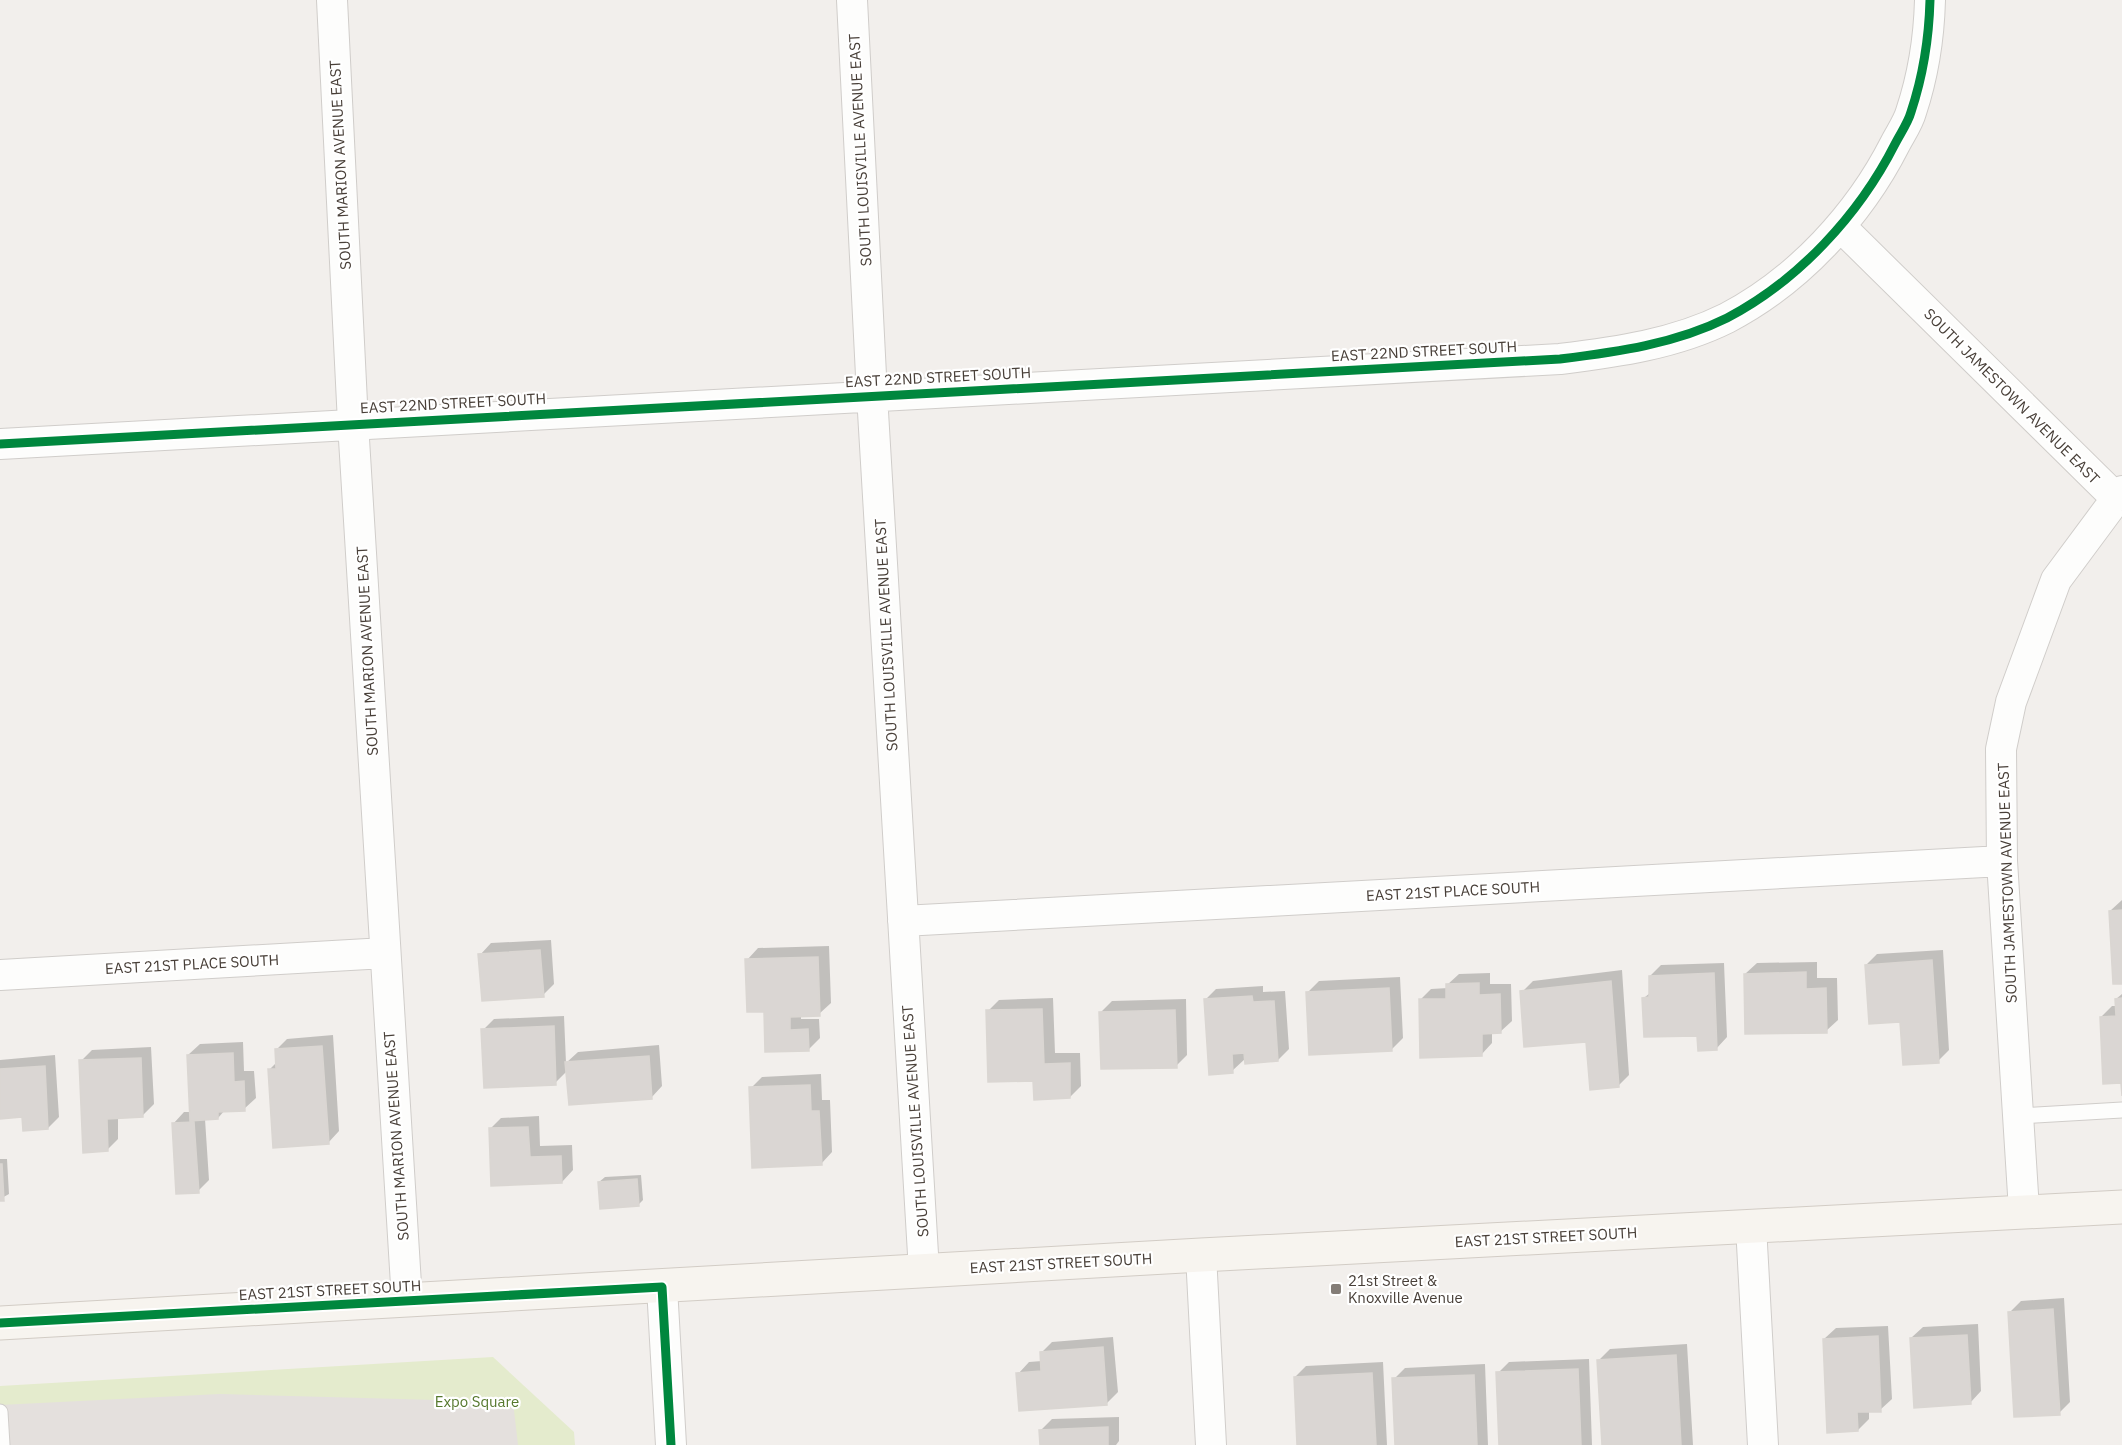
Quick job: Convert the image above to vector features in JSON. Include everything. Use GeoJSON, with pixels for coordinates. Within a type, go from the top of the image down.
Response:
{"type":"FeatureCollection","features":[{"type":"Feature","properties":{"kind":"main road","name":"EAST 21ST STREET SOUTH"},"geometry":{"type":"LineString","coordinates":[[0,1323],[2024,1210],[2122,1207]]}},
{"type":"Feature","properties":{"kind":"street","name":"SOUTH MARION AVENUE EAST"},"geometry":{"type":"LineString","coordinates":[[332,0],[353,423],[407,1301]]}},
{"type":"Feature","properties":{"kind":"street","name":"SOUTH LOUISVILLE AVENUE EAST"},"geometry":{"type":"LineString","coordinates":[[852,0],[872,395],[924,1271]]}},
{"type":"Feature","properties":{"kind":"street"},"geometry":{"type":"LineString","coordinates":[[1841,227],[1873,183],[1911,113],[1929,30],[1930,0]]}},
{"type":"Feature","properties":{"kind":"street","name":"EAST 22ND STREET SOUTH"},"geometry":{"type":"LineString","coordinates":[[0,444],[1560,359],[1619,352],[1673,338],[1726,318],[1776,287],[1841,227]]}},
{"type":"Feature","properties":{"kind":"street","name":"SOUTH JAMESTOWN AVENUE EAST"},"geometry":{"type":"LineString","coordinates":[[1841,227],[2119,494],[2056,580],[2011,702],[2001,749],[2002,861],[2024,1210]]}},
{"type":"Feature","properties":{"kind":"street","name":"EAST 21ST PLACE SOUTH"},"geometry":{"type":"LineString","coordinates":[[903,921],[2002,861]]}},
{"type":"Feature","properties":{"kind":"street","name":"EAST 21ST PLACE SOUTH"},"geometry":{"type":"LineString","coordinates":[[0,975],[385,953]]}},
{"type":"Feature","properties":{"kind":"street"},"geometry":{"type":"LineString","coordinates":[[1751,1226],[1763,1445]]}},
{"type":"Feature","properties":{"kind":"street"},"geometry":{"type":"LineString","coordinates":[[1201,1255],[1211,1445]]}},
{"type":"Feature","properties":{"kind":"street"},"geometry":{"type":"LineString","coordinates":[[662,1287],[671,1445]]}},
{"type":"Feature","properties":{"kind":"lane"},"geometry":{"type":"LineString","coordinates":[[2018,1116],[2122,1110]]}},
{"type":"Feature","properties":{"kind":"lane"},"geometry":{"type":"LineString","coordinates":[[0,1412],[2,1445]]}},
{"type":"Feature","properties":{"kind":"green space","name":"Expo Square"},"geometry":{"type":"Polygon","coordinates":[[[493,1357],[574,1432],[575,1445],[0,1445],[0,1386],[493,1357]]]}},
{"type":"Feature","properties":{"kind":"shaded area"},"geometry":{"type":"Polygon","coordinates":[[[220,1394],[513,1402],[518,1445],[0,1445],[0,1405],[220,1394]]]}},
{"type":"Feature","properties":{"kind":"building"},"geometry":{"type":"Polygon","coordinates":[[[2122,910],[2122,984],[2113,984],[2109,911],[2122,910]]]}},
{"type":"Feature","properties":{"kind":"building"},"geometry":{"type":"Polygon","coordinates":[[[540,950],[544,997],[482,1001],[478,954],[540,950]]]}},
{"type":"Feature","properties":{"kind":"building"},"geometry":{"type":"Polygon","coordinates":[[[818,957],[820,1016],[790,1017],[790,1030],[808,1029],[809,1051],[765,1052],[764,1012],[747,1012],[745,959],[818,957]]]}},
{"type":"Feature","properties":{"kind":"building"},"geometry":{"type":"Polygon","coordinates":[[[1932,960],[1939,1063],[1903,1065],[1900,1022],[1869,1024],[1865,965],[1932,960]]]}},
{"type":"Feature","properties":{"kind":"building"},"geometry":{"type":"Polygon","coordinates":[[[1806,972],[1806,989],[1826,988],[1827,1033],[1745,1034],[1744,974],[1806,972]]]}},
{"type":"Feature","properties":{"kind":"building"},"geometry":{"type":"Polygon","coordinates":[[[1714,973],[1717,1050],[1698,1051],[1697,1036],[1644,1037],[1642,998],[1649,997],[1649,976],[1714,973]]]}},
{"type":"Feature","properties":{"kind":"building"},"geometry":{"type":"Polygon","coordinates":[[[1611,981],[1619,1087],[1590,1090],[1586,1042],[1524,1047],[1520,991],[1611,981]]]}},
{"type":"Feature","properties":{"kind":"building"},"geometry":{"type":"Polygon","coordinates":[[[1479,983],[1479,995],[1500,994],[1501,1033],[1482,1034],[1482,1056],[1420,1058],[1419,999],[1446,999],[1446,984],[1479,983]]]}},
{"type":"Feature","properties":{"kind":"building"},"geometry":{"type":"Polygon","coordinates":[[[1389,988],[1392,1051],[1309,1055],[1306,992],[1389,988]]]}},
{"type":"Feature","properties":{"kind":"building"},"geometry":{"type":"Polygon","coordinates":[[[1252,996],[1253,1002],[1274,1001],[1278,1061],[1245,1064],[1244,1053],[1232,1054],[1233,1073],[1209,1075],[1204,999],[1252,996]]]}},
{"type":"Feature","properties":{"kind":"building"},"geometry":{"type":"Polygon","coordinates":[[[2122,998],[2122,1096],[2121,1083],[2103,1084],[2100,1017],[2116,1016],[2115,999],[2122,998]]]}},
{"type":"Feature","properties":{"kind":"building"},"geometry":{"type":"Polygon","coordinates":[[[1042,1009],[1044,1064],[1070,1063],[1070,1098],[1034,1100],[1033,1081],[988,1082],[986,1010],[1042,1009]]]}},
{"type":"Feature","properties":{"kind":"building"},"geometry":{"type":"Polygon","coordinates":[[[1175,1010],[1177,1068],[1101,1069],[1099,1012],[1175,1010]]]}},
{"type":"Feature","properties":{"kind":"building"},"geometry":{"type":"Polygon","coordinates":[[[554,1026],[556,1085],[484,1088],[481,1029],[554,1026]]]}},
{"type":"Feature","properties":{"kind":"building"},"geometry":{"type":"Polygon","coordinates":[[[322,1046],[329,1144],[273,1148],[268,1069],[276,1069],[275,1049],[322,1046]]]}},
{"type":"Feature","properties":{"kind":"building"},"geometry":{"type":"Polygon","coordinates":[[[233,1053],[234,1082],[244,1081],[245,1111],[218,1112],[218,1119],[190,1121],[187,1055],[233,1053]]]}},
{"type":"Feature","properties":{"kind":"building"},"geometry":{"type":"Polygon","coordinates":[[[649,1056],[652,1099],[569,1105],[565,1062],[649,1056]]]}},
{"type":"Feature","properties":{"kind":"building"},"geometry":{"type":"Polygon","coordinates":[[[141,1058],[143,1117],[107,1119],[108,1151],[83,1153],[79,1060],[141,1058]]]}},
{"type":"Feature","properties":{"kind":"building"},"geometry":{"type":"Polygon","coordinates":[[[45,1066],[48,1129],[23,1131],[22,1117],[0,1119],[0,1069],[45,1066]]]}},
{"type":"Feature","properties":{"kind":"building"},"geometry":{"type":"Polygon","coordinates":[[[810,1085],[811,1111],[819,1111],[822,1165],[752,1168],[749,1087],[810,1085]]]}},
{"type":"Feature","properties":{"kind":"building"},"geometry":{"type":"Polygon","coordinates":[[[194,1122],[199,1193],[176,1194],[172,1123],[194,1122]]]}},
{"type":"Feature","properties":{"kind":"building"},"geometry":{"type":"Polygon","coordinates":[[[528,1127],[530,1157],[561,1156],[562,1183],[491,1186],[489,1128],[528,1127]]]}},
{"type":"Feature","properties":{"kind":"building"},"geometry":{"type":"Polygon","coordinates":[[[0,1164],[2,1164],[4,1201],[0,1201],[0,1164]]]}},
{"type":"Feature","properties":{"kind":"building"},"geometry":{"type":"Polygon","coordinates":[[[637,1179],[639,1206],[600,1209],[598,1182],[637,1179]]]}},
{"type":"Feature","properties":{"kind":"building"},"geometry":{"type":"Polygon","coordinates":[[[2053,1309],[2060,1415],[2014,1417],[2008,1312],[2053,1309]]]}},
{"type":"Feature","properties":{"kind":"building"},"geometry":{"type":"Polygon","coordinates":[[[1967,1335],[1971,1404],[1914,1408],[1910,1338],[1967,1335]]]}},
{"type":"Feature","properties":{"kind":"building"},"geometry":{"type":"Polygon","coordinates":[[[1878,1336],[1881,1412],[1857,1412],[1858,1431],[1827,1433],[1823,1339],[1878,1336]]]}},
{"type":"Feature","properties":{"kind":"building"},"geometry":{"type":"Polygon","coordinates":[[[1103,1347],[1107,1405],[1019,1411],[1016,1373],[1041,1371],[1040,1352],[1103,1347]]]}},
{"type":"Feature","properties":{"kind":"building"},"geometry":{"type":"Polygon","coordinates":[[[1676,1355],[1681,1445],[1602,1445],[1597,1360],[1676,1355]]]}},
{"type":"Feature","properties":{"kind":"building"},"geometry":{"type":"Polygon","coordinates":[[[1578,1369],[1581,1445],[1499,1445],[1496,1372],[1578,1369]]]}},
{"type":"Feature","properties":{"kind":"building"},"geometry":{"type":"Polygon","coordinates":[[[1372,1373],[1376,1445],[1297,1445],[1294,1377],[1372,1373]]]}},
{"type":"Feature","properties":{"kind":"building"},"geometry":{"type":"Polygon","coordinates":[[[1474,1375],[1477,1445],[1395,1445],[1392,1378],[1474,1375]]]}},
{"type":"Feature","properties":{"kind":"building"},"geometry":{"type":"Polygon","coordinates":[[[1108,1427],[1108,1445],[1040,1445],[1039,1430],[1108,1427]]]}},
{"type":"Feature","properties":{"kind":"cycle path"},"geometry":{"type":"LineString","coordinates":[[0,444],[1560,359],[1645,346],[1707,327],[1753,303],[1802,265],[1845,220],[1864,196],[1910,116],[1925,56],[1930,0]]}},
{"type":"Feature","properties":{"kind":"cycle path"},"geometry":{"type":"LineString","coordinates":[[0,1323],[662,1287],[671,1445]]}},
{"type":"Feature","properties":{"kind":"place","name":"21st Street & Knoxville Avenue"},"geometry":{"type":"Point","coordinates":[1336,1289]}}]}
